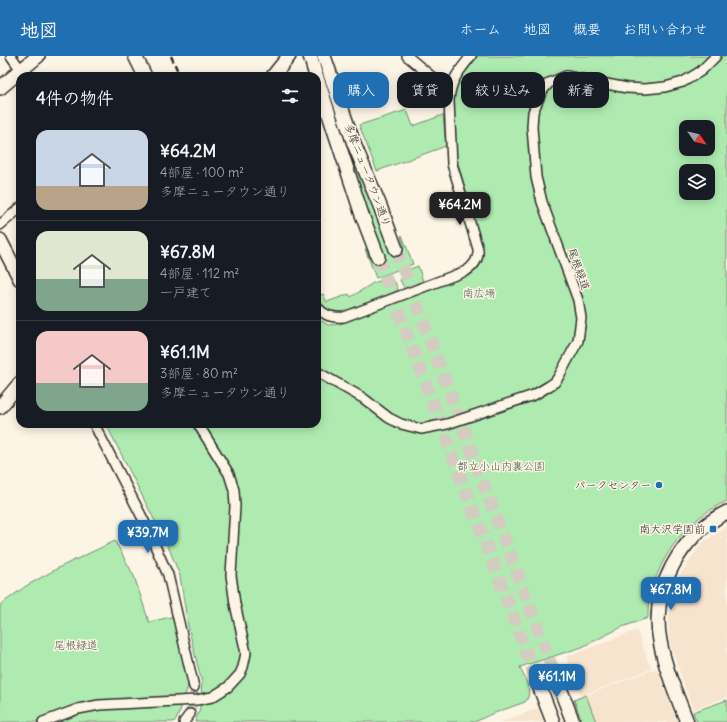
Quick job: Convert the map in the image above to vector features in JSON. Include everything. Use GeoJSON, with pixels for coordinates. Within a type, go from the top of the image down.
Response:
{"type":"FeatureCollection","features":[{"type":"Feature","properties":{"kind":"main road"},"geometry":{"type":"LineString","coordinates":[[19,72],[38,56]]}},
{"type":"Feature","properties":{"kind":"main road"},"geometry":{"type":"LineString","coordinates":[[135,56],[142,72]]}},
{"type":"Feature","properties":{"kind":"main road"},"geometry":{"type":"LineString","coordinates":[[276,72],[289,56]]}},
{"type":"Feature","properties":{"kind":"main road","name":"多摩ニュータウン通り"},"geometry":{"type":"LineString","coordinates":[[310,56],[315,72]]}},
{"type":"Feature","properties":{"kind":"main road","name":"多摩ニュータウン通り"},"geometry":{"type":"LineString","coordinates":[[324,56],[354,144],[396,249]]}},
{"type":"Feature","properties":{"kind":"main road"},"geometry":{"type":"LineString","coordinates":[[0,88],[16,74]]}},
{"type":"Feature","properties":{"kind":"main road","name":"多摩ニュータウン通り"},"geometry":{"type":"LineString","coordinates":[[321,89],[362,215],[378,257]]}},
{"type":"Feature","properties":{"kind":"main road"},"geometry":{"type":"LineString","coordinates":[[0,240],[16,271]]}},
{"type":"Feature","properties":{"kind":"main road"},"geometry":{"type":"LineString","coordinates":[[0,407],[16,388]]}},
{"type":"Feature","properties":{"kind":"main road"},"geometry":{"type":"LineString","coordinates":[[687,722],[666,666],[661,646],[658,626],[660,600],[668,575],[682,551],[706,525],[727,512]]}},
{"type":"Feature","properties":{"kind":"main road"},"geometry":{"type":"LineString","coordinates":[[556,675],[573,722]]}},
{"type":"Feature","properties":{"kind":"main road"},"geometry":{"type":"LineString","coordinates":[[538,683],[553,722]]}},
{"type":"Feature","properties":{"kind":"street"},"geometry":{"type":"LineString","coordinates":[[12,56],[21,70]]}},
{"type":"Feature","properties":{"kind":"street"},"geometry":{"type":"LineString","coordinates":[[407,56],[427,72]]}},
{"type":"Feature","properties":{"kind":"street"},"geometry":{"type":"LineString","coordinates":[[453,80],[471,56]]}},
{"type":"Feature","properties":{"kind":"street","name":"尾根緑道"},"geometry":{"type":"LineString","coordinates":[[321,374],[363,398],[389,418],[401,424],[421,428],[447,424],[534,395],[549,386],[559,376],[578,341],[581,318],[578,300],[542,202],[536,177],[532,127],[533,112],[542,91],[549,83],[566,76],[627,88],[645,89],[674,86],[692,77],[705,68],[716,56]]}},
{"type":"Feature","properties":{"kind":"street"},"geometry":{"type":"LineString","coordinates":[[321,312],[329,317],[344,317],[466,271],[476,262],[479,253],[451,160],[449,108]]}},
{"type":"Feature","properties":{"kind":"street"},"geometry":{"type":"LineString","coordinates":[[0,225],[16,211]]}},
{"type":"Feature","properties":{"kind":"street"},"geometry":{"type":"LineString","coordinates":[[96,428],[149,532],[168,575],[194,687]]}},
{"type":"Feature","properties":{"kind":"street"},"geometry":{"type":"LineString","coordinates":[[43,722],[60,714],[99,705],[197,700],[212,697],[228,687],[240,674],[246,653],[235,604],[231,575],[235,506],[234,490],[229,474],[200,428]]}},
{"type":"Feature","properties":{"kind":"street"},"geometry":{"type":"LineString","coordinates":[[184,722],[190,714]]}},
{"type":"Feature","properties":{"kind":"shaded area"},"geometry":{"type":"Polygon","coordinates":[[[727,526],[727,697],[693,710],[670,644],[668,619],[680,574],[702,543],[727,526]]]}},
{"type":"Feature","properties":{"kind":"shaded area"},"geometry":{"type":"Polygon","coordinates":[[[637,630],[651,669],[581,696],[566,657],[637,630]]]}},
{"type":"Feature","properties":{"kind":"shaded area"},"geometry":{"type":"Polygon","coordinates":[[[657,668],[677,722],[582,722],[574,700],[657,668]]]}},
{"type":"Feature","properties":{"kind":"shaded area"},"geometry":{"type":"Polygon","coordinates":[[[538,708],[543,722],[501,722],[538,708]]]}},
{"type":"Feature","properties":{"kind":"green space","name":"都立小山内裏公園"},"geometry":{"type":"Polygon","coordinates":[[[478,56],[727,56],[727,501],[700,517],[688,528],[668,552],[650,596],[648,618],[622,627],[582,647],[520,667],[526,680],[529,694],[525,702],[489,715],[475,722],[195,722],[200,708],[202,683],[188,626],[180,576],[170,551],[108,428],[321,428],[321,321],[328,325],[340,324],[470,274],[481,263],[483,250],[457,160],[454,124],[455,89],[461,77],[461,108],[545,108],[545,72],[465,72],[478,56]]]}},
{"type":"Feature","properties":{"kind":"green space"},"geometry":{"type":"Polygon","coordinates":[[[407,110],[413,126],[443,115],[446,146],[377,171],[359,125],[407,110]]]}},
{"type":"Feature","properties":{"kind":"green space"},"geometry":{"type":"Polygon","coordinates":[[[351,150],[366,183],[391,250],[398,258],[402,257],[404,246],[402,235],[413,264],[376,278],[365,249],[372,262],[380,266],[383,261],[383,252],[358,184],[351,150]]]}},
{"type":"Feature","properties":{"kind":"green space"},"geometry":{"type":"Polygon","coordinates":[[[418,266],[423,281],[404,288],[400,280],[401,276],[408,270],[418,266]]]}},
{"type":"Feature","properties":{"kind":"green space"},"geometry":{"type":"Polygon","coordinates":[[[390,278],[395,282],[398,290],[365,305],[340,313],[331,314],[321,305],[321,295],[323,294],[327,302],[349,294],[351,297],[373,283],[390,278]]]}},
{"type":"Feature","properties":{"kind":"green space","name":"尾根緑道"},"geometry":{"type":"Polygon","coordinates":[[[115,541],[134,576],[149,622],[175,616],[188,686],[176,720],[173,722],[0,722],[0,605],[26,586],[60,567],[115,541]]]}},
{"type":"Feature","properties":{"kind":"green space"},"geometry":{"type":"Polygon","coordinates":[[[586,695],[596,722],[582,722],[574,700],[586,695]]]}},
{"type":"Feature","properties":{"kind":"green space"},"geometry":{"type":"Polygon","coordinates":[[[727,700],[727,722],[697,722],[693,712],[727,700]]]}},
{"type":"Feature","properties":{"kind":"tunnel"},"geometry":{"type":"LineString","coordinates":[[396,249],[555,675]]}},
{"type":"Feature","properties":{"kind":"tunnel"},"geometry":{"type":"LineString","coordinates":[[378,257],[538,683]]}},
{"type":"Feature","properties":{"kind":"tunnel"},"geometry":{"type":"LineString","coordinates":[[190,714],[193,705],[194,687]]}},
{"type":"Feature","properties":{"kind":"railway"},"geometry":{"type":"LineString","coordinates":[[171,56],[178,72]]}},
{"type":"Feature","properties":{"kind":"place","name":"パークセンター"},"geometry":{"type":"Point","coordinates":[659,485]}},
{"type":"Feature","properties":{"kind":"place","name":"南大沢学園前"},"geometry":{"type":"Point","coordinates":[713,529]}},
{"type":"Feature","properties":{"kind":"park label","name":"南広場"},"geometry":{"type":"Point","coordinates":[479,293]}}]}
